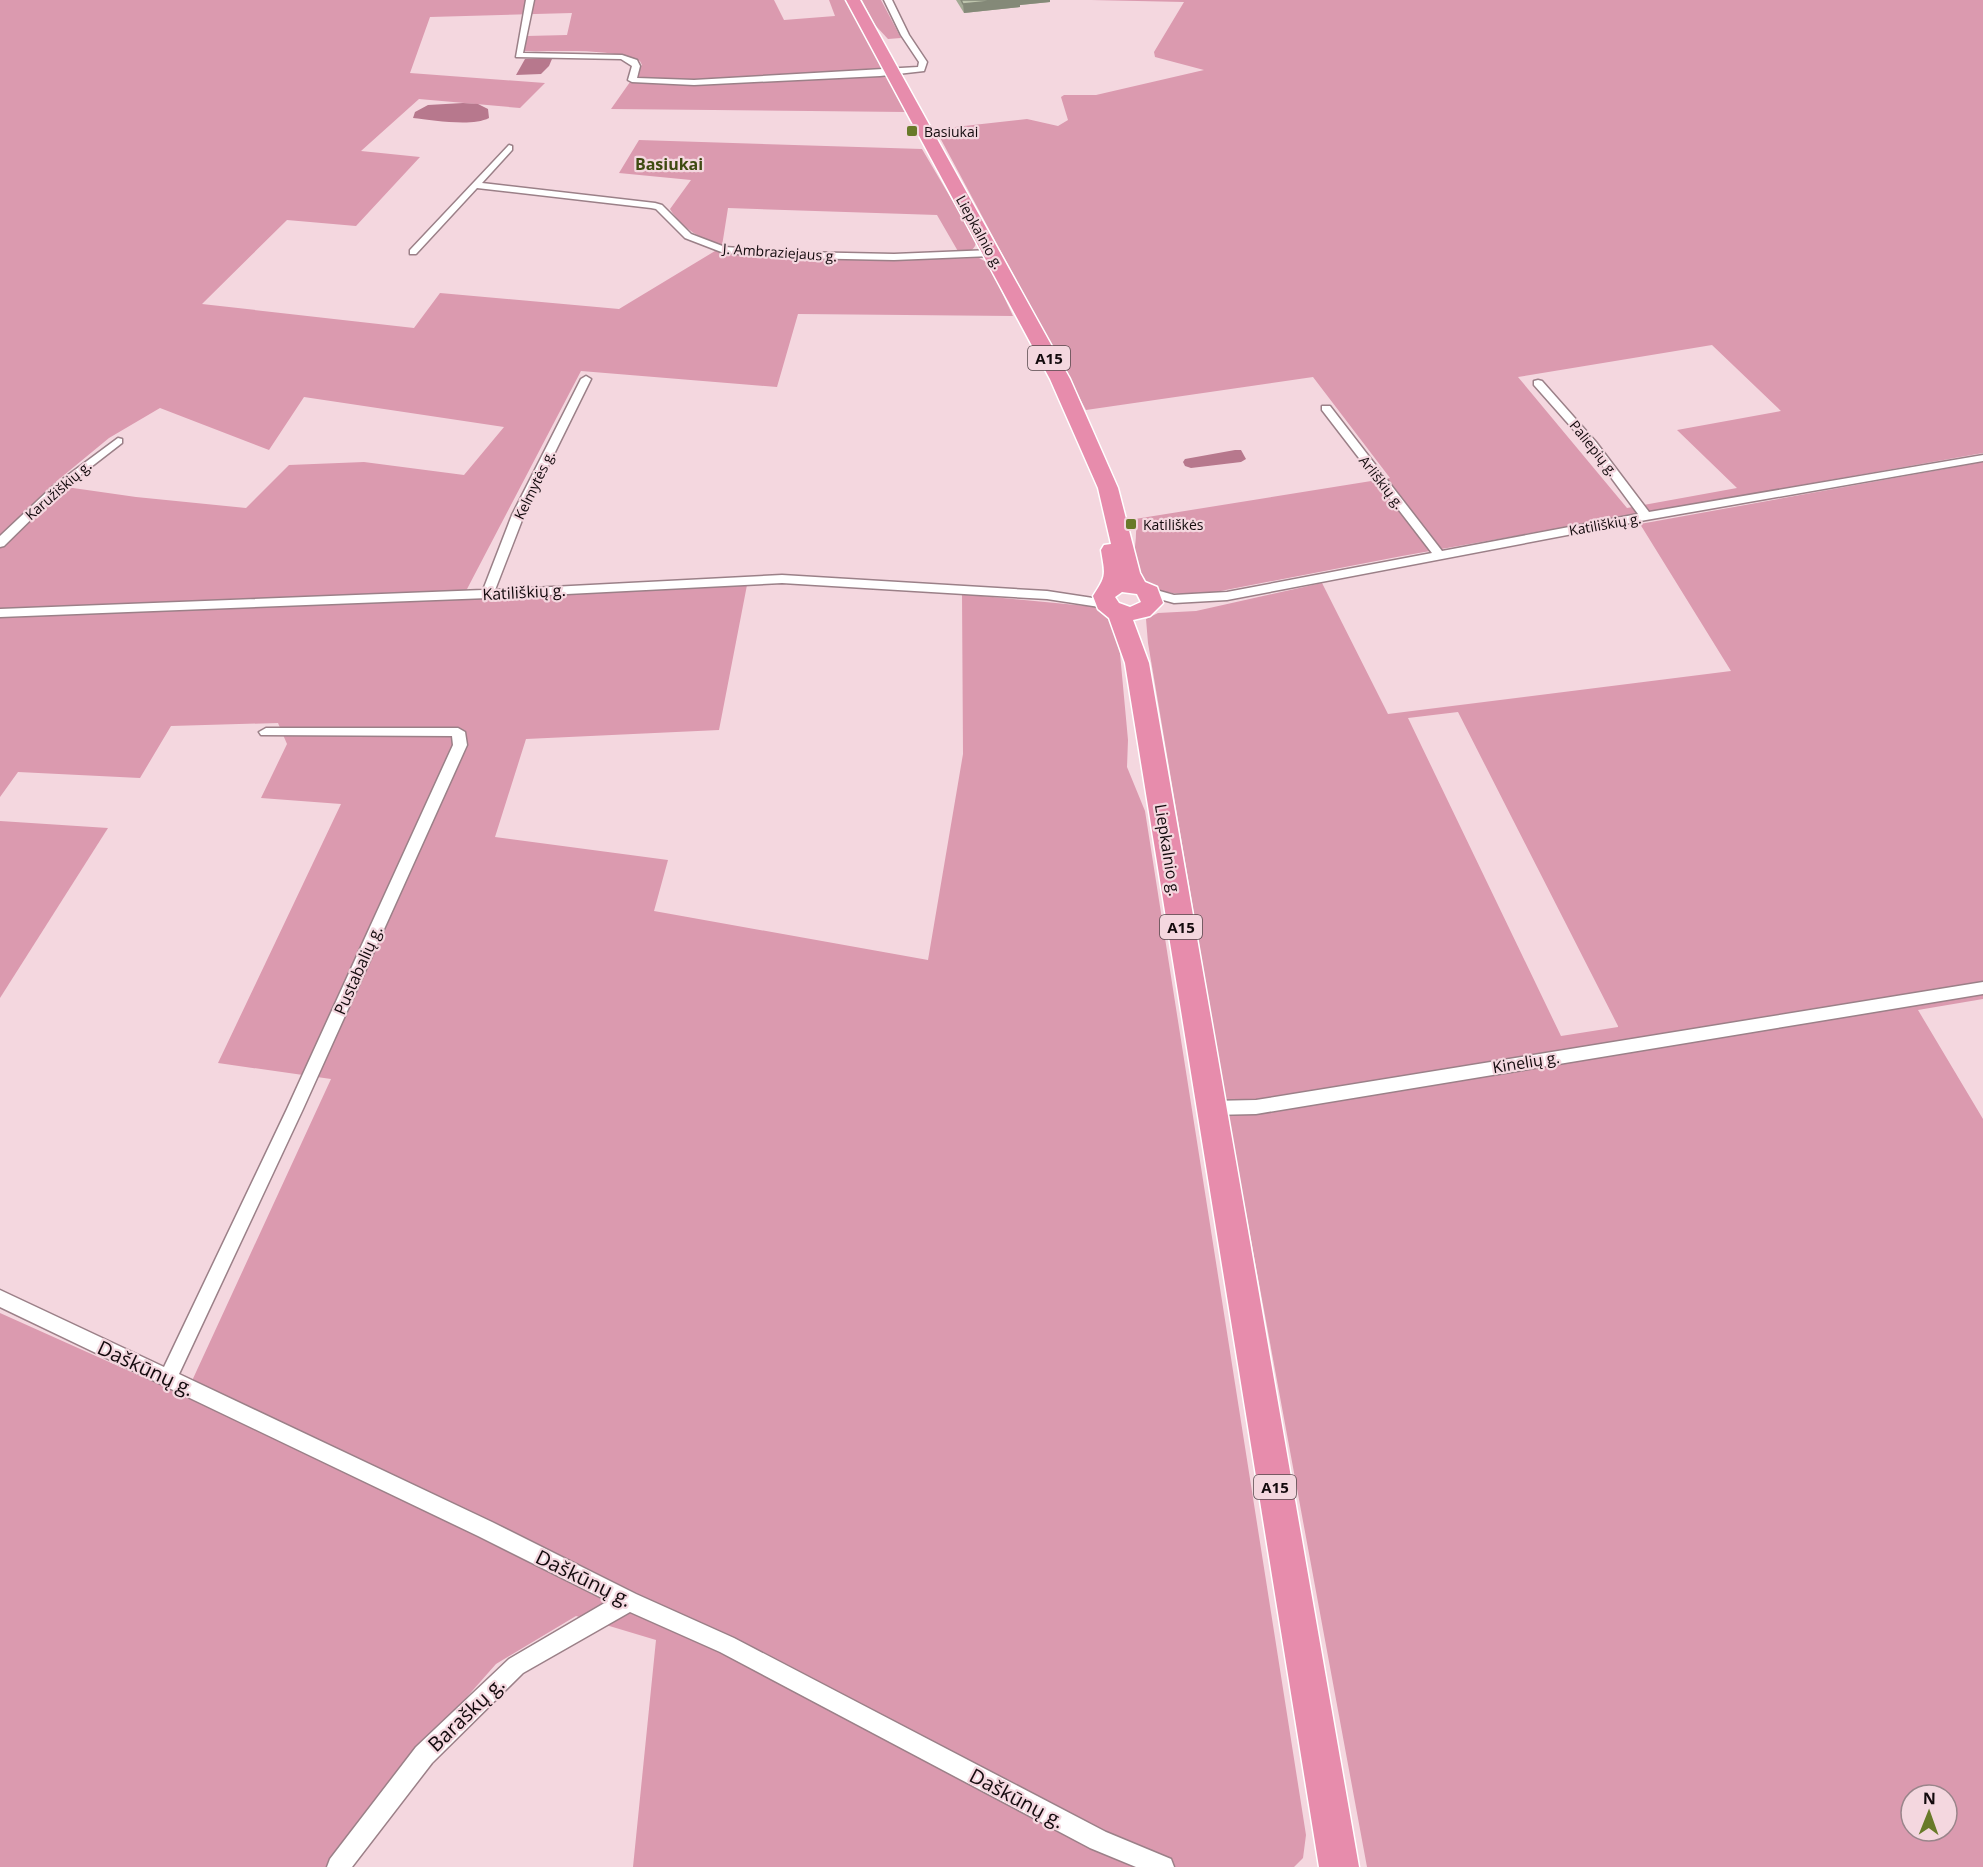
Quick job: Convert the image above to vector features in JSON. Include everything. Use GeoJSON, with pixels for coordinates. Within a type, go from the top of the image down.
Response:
{"type":"FeatureCollection","features":[{"type":"Feature","properties":{"kind":"highway","name":"Liepkalnio g."},"geometry":{"type":"LineString","coordinates":[[853,0],[1060,379],[1108,488],[1129,573],[1143,600],[1137,625],[1140,650],[1137,663]]}},
{"type":"Feature","properties":{"kind":"highway","name":"Liepkalnio g."},"geometry":{"type":"LineString","coordinates":[[1097,467],[1095,480],[1116,568],[1110,599],[1124,625],[1137,663],[1211,1108]]}},
{"type":"Feature","properties":{"kind":"highway"},"geometry":{"type":"LineString","coordinates":[[1110,599],[1129,614],[1143,600]]}},
{"type":"Feature","properties":{"kind":"highway","name":"A15"},"geometry":{"type":"LineString","coordinates":[[1211,1108],[1339,1867]]}},
{"type":"Feature","properties":{"kind":"street"},"geometry":{"type":"LineString","coordinates":[[530,0],[519,55],[622,57],[634,62],[636,66],[632,80],[691,83],[748,78],[893,73],[921,69],[924,66],[888,0]]}},
{"type":"Feature","properties":{"kind":"street"},"geometry":{"type":"LineString","coordinates":[[412,252],[509,148]]}},
{"type":"Feature","properties":{"kind":"street","name":"J. Ambraziejaus g."},"geometry":{"type":"LineString","coordinates":[[476,185],[652,205],[659,207],[688,236],[724,250],[798,255],[894,257],[991,253]]}},
{"type":"Feature","properties":{"kind":"street","name":"Kelmytės g."},"geometry":{"type":"LineString","coordinates":[[488,594],[514,524],[586,379]]}},
{"type":"Feature","properties":{"kind":"street","name":"Paliepių g."},"geometry":{"type":"LineString","coordinates":[[1538,383],[1592,444],[1646,516]]}},
{"type":"Feature","properties":{"kind":"street","name":"Arliškių g."},"geometry":{"type":"LineString","coordinates":[[1326,408],[1439,555]]}},
{"type":"Feature","properties":{"kind":"street","name":"Karužiškių g."},"geometry":{"type":"LineString","coordinates":[[0,543],[56,489],[118,441]]}},
{"type":"Feature","properties":{"kind":"street","name":"Katiliškių g."},"geometry":{"type":"LineString","coordinates":[[1143,600],[1204,604],[1227,596],[1646,516],[1983,458]]}},
{"type":"Feature","properties":{"kind":"street","name":"Katiliškių g."},"geometry":{"type":"LineString","coordinates":[[0,613],[488,594],[782,579],[837,580],[1110,599]]}},
{"type":"Feature","properties":{"kind":"street","name":"Pustabalių g."},"geometry":{"type":"LineString","coordinates":[[168,1378],[295,1109],[459,745],[458,732],[266,732]]}},
{"type":"Feature","properties":{"kind":"street","name":"Kinelių g."},"geometry":{"type":"LineString","coordinates":[[1211,1108],[1256,1107],[1983,988]]}},
{"type":"Feature","properties":{"kind":"street","name":"Daškūnų g."},"geometry":{"type":"LineString","coordinates":[[0,1298],[485,1529],[629,1601],[727,1645],[1098,1840],[1163,1867]]}},
{"type":"Feature","properties":{"kind":"street","name":"Baraškų g."},"geometry":{"type":"LineString","coordinates":[[338,1867],[424,1755],[516,1666],[629,1601]]}},
{"type":"Feature","properties":{"kind":"shaded area"},"geometry":{"type":"Polygon","coordinates":[[[0,0],[774,0],[784,20],[835,16],[829,0],[845,0],[906,112],[611,109],[642,65],[640,61],[598,52],[524,51],[527,36],[567,35],[572,13],[430,17],[410,73],[545,83],[520,108],[419,99],[361,151],[420,157],[356,226],[287,220],[202,304],[414,328],[440,293],[619,309],[715,251],[907,259],[979,258],[988,263],[1013,316],[798,314],[777,387],[581,371],[466,591],[0,610],[0,0]],[[304,397],[269,450],[160,408],[109,438],[52,485],[136,497],[246,508],[289,465],[364,462],[464,475],[504,427],[304,397]]]}},
{"type":"Feature","properties":{"kind":"shaded area"},"geometry":{"type":"Polygon","coordinates":[[[862,0],[881,0],[901,38],[888,39],[875,25],[862,0]]]}},
{"type":"Feature","properties":{"kind":"shaded area"},"geometry":{"type":"Polygon","coordinates":[[[1091,0],[1983,0],[1983,453],[1402,556],[1205,594],[1173,593],[1151,587],[1137,573],[1134,562],[1135,519],[1390,478],[1313,377],[1086,410],[937,132],[955,127],[1027,119],[1058,126],[1068,120],[1061,97],[1064,95],[1096,95],[1204,70],[1155,57],[1154,52],[1184,2],[1091,0]],[[1712,345],[1518,377],[1627,508],[1737,488],[1677,430],[1781,411],[1712,345]]]}},
{"type":"Feature","properties":{"kind":"shaded area"},"geometry":{"type":"Polygon","coordinates":[[[525,59],[552,59],[549,66],[541,74],[516,75],[525,59]]]}},
{"type":"Feature","properties":{"kind":"shaded area"},"geometry":{"type":"Polygon","coordinates":[[[478,104],[488,109],[489,118],[482,121],[462,122],[413,118],[415,112],[428,105],[478,104]]]}},
{"type":"Feature","properties":{"kind":"shaded area"},"geometry":{"type":"Polygon","coordinates":[[[639,140],[922,149],[976,244],[970,250],[959,253],[937,215],[728,208],[722,246],[693,232],[680,222],[670,209],[691,180],[619,173],[639,140]]]}},
{"type":"Feature","properties":{"kind":"shaded area"},"geometry":{"type":"Polygon","coordinates":[[[1241,450],[1246,459],[1241,462],[1191,468],[1185,466],[1183,462],[1185,459],[1241,450]]]}},
{"type":"Feature","properties":{"kind":"shaded area"},"geometry":{"type":"Polygon","coordinates":[[[1983,462],[1983,999],[1918,1010],[1983,1119],[1983,1867],[1367,1867],[1231,1132],[1148,643],[1146,619],[1158,613],[1196,611],[1322,583],[1388,714],[1731,671],[1640,524],[1983,462]],[[1458,712],[1408,718],[1561,1036],[1618,1026],[1458,712]]]}},
{"type":"Feature","properties":{"kind":"shaded area"},"geometry":{"type":"Polygon","coordinates":[[[747,585],[719,730],[526,739],[495,837],[668,860],[654,911],[928,960],[963,754],[962,594],[1096,607],[1109,615],[1118,632],[1128,740],[1127,767],[1145,811],[1306,1835],[1303,1858],[1294,1867],[633,1867],[656,1640],[576,1616],[496,1664],[421,1749],[329,1867],[0,1867],[0,1313],[185,1396],[331,1079],[218,1063],[341,804],[261,798],[287,744],[278,723],[171,726],[140,778],[18,772],[0,797],[0,618],[747,585]]]}},
{"type":"Feature","properties":{"kind":"shaded area"},"geometry":{"type":"Polygon","coordinates":[[[0,821],[108,828],[0,998],[0,821]]]}},
{"type":"Feature","properties":{"kind":"building"},"geometry":{"type":"Polygon","coordinates":[[[961,0],[1002,0],[963,4],[961,0]]]}},
{"type":"Feature","properties":{"kind":"place","name":"Basiukai"},"geometry":{"type":"Point","coordinates":[912,131]}},
{"type":"Feature","properties":{"kind":"place","name":"Katiliškės"},"geometry":{"type":"Point","coordinates":[1131,524]}},
{"type":"Feature","properties":{"kind":"district","name":"Basiukai"},"geometry":{"type":"Point","coordinates":[669,164]}}]}
